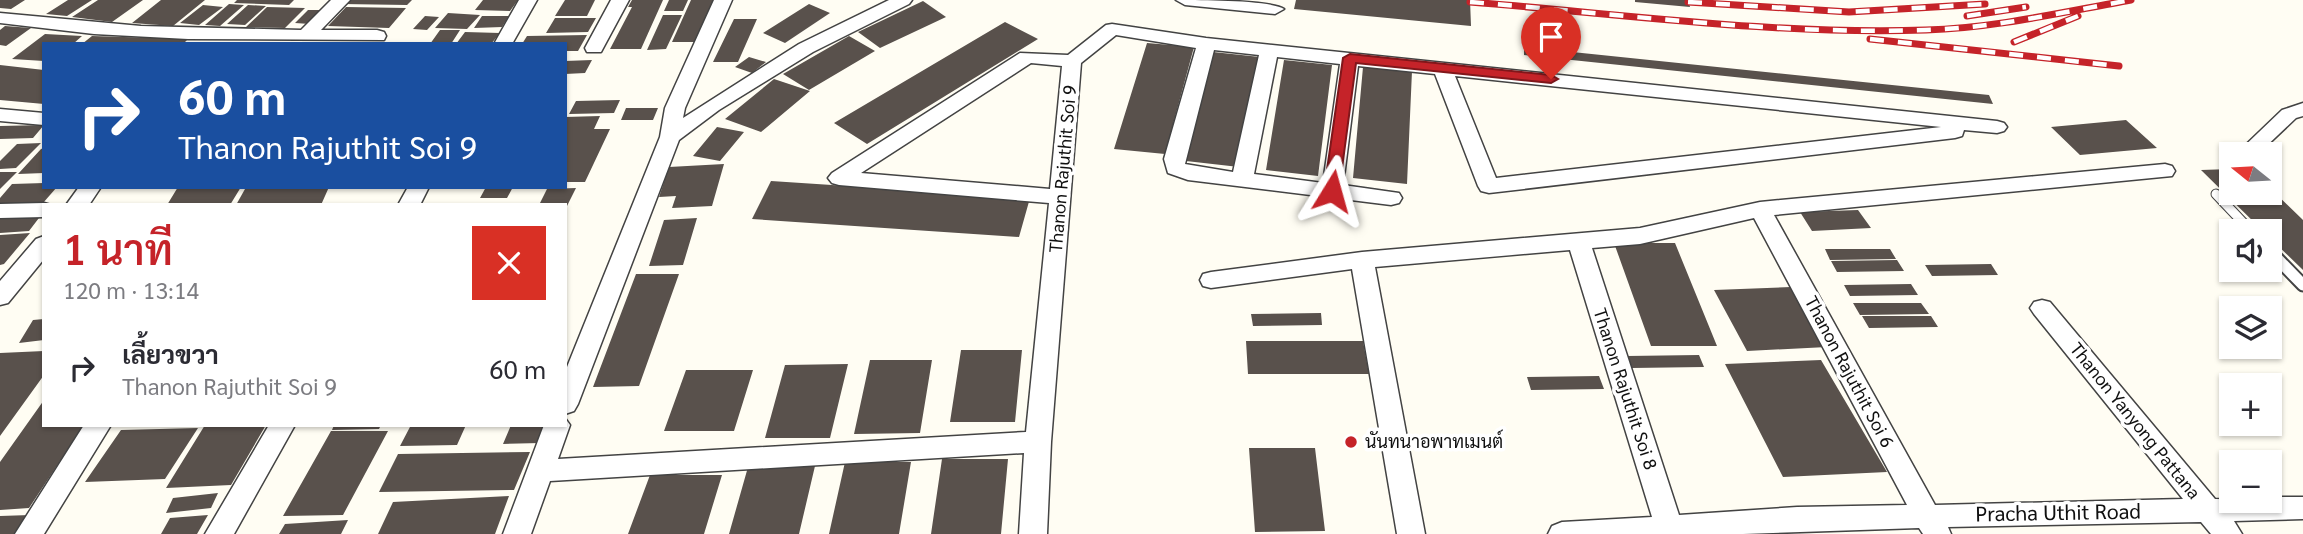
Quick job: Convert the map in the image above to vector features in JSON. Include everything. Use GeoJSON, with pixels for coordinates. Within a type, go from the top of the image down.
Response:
{"type":"FeatureCollection","features":[{"type":"Feature","properties":{"kind":"street"},"geometry":{"type":"LineString","coordinates":[[306,35],[341,0]]}},
{"type":"Feature","properties":{"kind":"street"},"geometry":{"type":"LineString","coordinates":[[504,42],[528,0]]}},
{"type":"Feature","properties":{"kind":"street"},"geometry":{"type":"LineString","coordinates":[[594,48],[620,0]]}},
{"type":"Feature","properties":{"kind":"street"},"geometry":{"type":"LineString","coordinates":[[567,399],[670,137],[675,108],[723,0]]}},
{"type":"Feature","properties":{"kind":"street"},"geometry":{"type":"LineString","coordinates":[[670,137],[712,106],[806,48],[903,0]]}},
{"type":"Feature","properties":{"kind":"street"},"geometry":{"type":"LineString","coordinates":[[1185,0],[1275,9]]}},
{"type":"Feature","properties":{"kind":"street"},"geometry":{"type":"LineString","coordinates":[[0,18],[73,28],[201,34],[377,36]]}},
{"type":"Feature","properties":{"kind":"street","name":"Thanon Rajuthit Soi 9"},"geometry":{"type":"LineString","coordinates":[[1032,534],[1072,61],[1112,29],[1206,44],[1578,81],[1997,127],[1489,187],[1442,68]]}},
{"type":"Feature","properties":{"kind":"street"},"geometry":{"type":"LineString","coordinates":[[1206,44],[1174,164],[1179,171],[1391,198]]}},
{"type":"Feature","properties":{"kind":"street"},"geometry":{"type":"LineString","coordinates":[[1242,180],[1269,50]]}},
{"type":"Feature","properties":{"kind":"street"},"geometry":{"type":"LineString","coordinates":[[1061,197],[839,178],[1027,57],[1072,61]]}},
{"type":"Feature","properties":{"kind":"street"},"geometry":{"type":"LineString","coordinates":[[1332,191],[1350,58]]}},
{"type":"Feature","properties":{"kind":"street"},"geometry":{"type":"LineString","coordinates":[[2259,142],[2288,114],[2303,109]]}},
{"type":"Feature","properties":{"kind":"street"},"geometry":{"type":"LineString","coordinates":[[0,115],[42,119]]}},
{"type":"Feature","properties":{"kind":"street"},"geometry":{"type":"LineString","coordinates":[[1211,280],[1362,260],[1640,236],[1760,209],[2165,171]]}},
{"type":"Feature","properties":{"kind":"street"},"geometry":{"type":"LineString","coordinates":[[79,203],[89,189]]}},
{"type":"Feature","properties":{"kind":"street","name":"Thanon Rajuthit Soi 6"},"geometry":{"type":"LineString","coordinates":[[1760,209],[1932,525]]}},
{"type":"Feature","properties":{"kind":"street"},"geometry":{"type":"LineString","coordinates":[[0,211],[42,210]]}},
{"type":"Feature","properties":{"kind":"street","name":"Thanon Rajuthit Soi 8"},"geometry":{"type":"LineString","coordinates":[[1579,243],[1670,530]]}},
{"type":"Feature","properties":{"kind":"street"},"geometry":{"type":"LineString","coordinates":[[1362,260],[1411,534]]}},
{"type":"Feature","properties":{"kind":"street"},"geometry":{"type":"LineString","coordinates":[[0,297],[36,263]]}},
{"type":"Feature","properties":{"kind":"street","name":"Thanon Yanyong Pattana"},"geometry":{"type":"LineString","coordinates":[[2042,308],[2228,534]]}},
{"type":"Feature","properties":{"kind":"street"},"geometry":{"type":"LineString","coordinates":[[29,534],[97,427]]}},
{"type":"Feature","properties":{"kind":"street"},"geometry":{"type":"LineString","coordinates":[[219,534],[281,427]]}},
{"type":"Feature","properties":{"kind":"street"},"geometry":{"type":"LineString","coordinates":[[517,534],[556,427]]}},
{"type":"Feature","properties":{"kind":"street"},"geometry":{"type":"LineString","coordinates":[[540,471],[1038,442]]}},
{"type":"Feature","properties":{"kind":"street","name":"Pracha Uthit Road"},"geometry":{"type":"LineString","coordinates":[[1562,534],[1670,530],[1797,519],[1932,525],[2207,510],[2303,508]]}},
{"type":"Feature","properties":{"kind":"lane"},"geometry":{"type":"LineString","coordinates":[[2216,194],[2240,219]]}},
{"type":"Feature","properties":{"kind":"lane"},"geometry":{"type":"LineString","coordinates":[[2282,263],[2303,285]]}},
{"type":"Feature","properties":{"kind":"building"},"geometry":{"type":"Polygon","coordinates":[[[0,0],[25,0],[11,9],[0,8],[0,0]]]}},
{"type":"Feature","properties":{"kind":"building"},"geometry":{"type":"Polygon","coordinates":[[[68,0],[92,0],[67,16],[46,14],[68,0]]]}},
{"type":"Feature","properties":{"kind":"building"},"geometry":{"type":"Polygon","coordinates":[[[98,0],[143,0],[112,22],[72,17],[98,0]]]}},
{"type":"Feature","properties":{"kind":"building"},"geometry":{"type":"Polygon","coordinates":[[[161,0],[205,0],[173,26],[132,23],[161,0]]]}},
{"type":"Feature","properties":{"kind":"building"},"geometry":{"type":"Polygon","coordinates":[[[237,0],[294,0],[289,5],[234,3],[237,0]]]}},
{"type":"Feature","properties":{"kind":"building"},"geometry":{"type":"Polygon","coordinates":[[[346,0],[412,0],[407,5],[342,4],[346,0]]]}},
{"type":"Feature","properties":{"kind":"building"},"geometry":{"type":"Polygon","coordinates":[[[483,0],[518,0],[510,11],[475,10],[483,0]]]}},
{"type":"Feature","properties":{"kind":"building"},"geometry":{"type":"Polygon","coordinates":[[[565,0],[595,0],[587,16],[555,16],[565,0]]]}},
{"type":"Feature","properties":{"kind":"building"},"geometry":{"type":"Polygon","coordinates":[[[632,0],[663,0],[641,49],[610,49],[632,7],[628,7],[632,0]]]}},
{"type":"Feature","properties":{"kind":"building"},"geometry":{"type":"Polygon","coordinates":[[[669,0],[688,0],[683,11],[664,11],[669,0]]]}},
{"type":"Feature","properties":{"kind":"building"},"geometry":{"type":"Polygon","coordinates":[[[691,0],[715,0],[697,42],[672,42],[691,0]]]}},
{"type":"Feature","properties":{"kind":"building"},"geometry":{"type":"Polygon","coordinates":[[[1296,0],[1470,0],[1471,26],[1294,9],[1296,0]]]}},
{"type":"Feature","properties":{"kind":"building"},"geometry":{"type":"Polygon","coordinates":[[[1688,0],[1690,7],[1635,2],[1688,0]]]}},
{"type":"Feature","properties":{"kind":"building"},"geometry":{"type":"Polygon","coordinates":[[[923,1],[946,17],[880,48],[858,32],[923,1]]]}},
{"type":"Feature","properties":{"kind":"building"},"geometry":{"type":"Polygon","coordinates":[[[229,4],[244,5],[220,26],[205,25],[229,4]]]}},
{"type":"Feature","properties":{"kind":"building"},"geometry":{"type":"Polygon","coordinates":[[[809,4],[830,13],[785,43],[763,33],[809,4]]]}},
{"type":"Feature","properties":{"kind":"building"},"geometry":{"type":"Polygon","coordinates":[[[203,5],[223,7],[199,25],[180,23],[203,5]]]}},
{"type":"Feature","properties":{"kind":"building"},"geometry":{"type":"Polygon","coordinates":[[[248,5],[266,6],[245,25],[227,24],[248,5]]]}},
{"type":"Feature","properties":{"kind":"building"},"geometry":{"type":"Polygon","coordinates":[[[267,7],[305,8],[285,28],[246,27],[267,7]]]}},
{"type":"Feature","properties":{"kind":"building"},"geometry":{"type":"Polygon","coordinates":[[[346,7],[406,8],[389,28],[328,26],[346,7]]]}},
{"type":"Feature","properties":{"kind":"building"},"geometry":{"type":"Polygon","coordinates":[[[308,10],[323,10],[310,24],[295,23],[308,10]]]}},
{"type":"Feature","properties":{"kind":"building"},"geometry":{"type":"Polygon","coordinates":[[[448,13],[480,15],[467,29],[435,28],[448,13]]]}},
{"type":"Feature","properties":{"kind":"building"},"geometry":{"type":"Polygon","coordinates":[[[663,15],[682,15],[666,49],[647,50],[663,15]]]}},
{"type":"Feature","properties":{"kind":"building"},"geometry":{"type":"Polygon","coordinates":[[[425,16],[439,17],[427,30],[413,29],[425,16]]]}},
{"type":"Feature","properties":{"kind":"building"},"geometry":{"type":"Polygon","coordinates":[[[482,16],[509,16],[502,27],[474,28],[482,16]]]}},
{"type":"Feature","properties":{"kind":"building"},"geometry":{"type":"Polygon","coordinates":[[[555,18],[596,18],[588,32],[546,33],[555,18]]]}},
{"type":"Feature","properties":{"kind":"building"},"geometry":{"type":"Polygon","coordinates":[[[734,19],[757,19],[738,62],[713,62],[734,19]]]}},
{"type":"Feature","properties":{"kind":"building"},"geometry":{"type":"Polygon","coordinates":[[[1005,22],[1038,39],[867,144],[834,123],[1005,22]]]}},
{"type":"Feature","properties":{"kind":"building"},"geometry":{"type":"Polygon","coordinates":[[[5,26],[31,28],[6,46],[0,45],[0,30],[5,26]]]}},
{"type":"Feature","properties":{"kind":"building"},"geometry":{"type":"Polygon","coordinates":[[[440,30],[460,30],[452,42],[431,42],[440,30]]]}},
{"type":"Feature","properties":{"kind":"building"},"geometry":{"type":"Polygon","coordinates":[[[465,32],[500,33],[493,42],[458,42],[465,32]]]}},
{"type":"Feature","properties":{"kind":"building"},"geometry":{"type":"Polygon","coordinates":[[[45,34],[82,36],[75,42],[42,42],[42,61],[12,59],[45,34]]]}},
{"type":"Feature","properties":{"kind":"building"},"geometry":{"type":"Polygon","coordinates":[[[587,35],[578,51],[567,51],[567,42],[523,42],[527,36],[587,35]]]}},
{"type":"Feature","properties":{"kind":"building"},"geometry":{"type":"Polygon","coordinates":[[[92,36],[188,39],[185,42],[84,42],[92,36]]]}},
{"type":"Feature","properties":{"kind":"building"},"geometry":{"type":"Polygon","coordinates":[[[849,36],[875,51],[809,90],[783,74],[849,36]]]}},
{"type":"Feature","properties":{"kind":"building"},"geometry":{"type":"Polygon","coordinates":[[[1147,43],[1194,47],[1165,154],[1114,149],[1147,43]]]}},
{"type":"Feature","properties":{"kind":"building"},"geometry":{"type":"Polygon","coordinates":[[[1524,47],[1989,95],[1993,104],[1524,55],[1524,47]]]}},
{"type":"Feature","properties":{"kind":"building"},"geometry":{"type":"Polygon","coordinates":[[[1213,52],[1260,57],[1239,167],[1186,161],[1213,52]]]}},
{"type":"Feature","properties":{"kind":"building"},"geometry":{"type":"Polygon","coordinates":[[[749,57],[766,62],[752,73],[735,67],[749,57]]]}},
{"type":"Feature","properties":{"kind":"building"},"geometry":{"type":"Polygon","coordinates":[[[592,60],[585,73],[567,74],[567,61],[592,60]]]}},
{"type":"Feature","properties":{"kind":"building"},"geometry":{"type":"Polygon","coordinates":[[[1284,60],[1332,65],[1318,176],[1266,170],[1284,60]]]}},
{"type":"Feature","properties":{"kind":"building"},"geometry":{"type":"Polygon","coordinates":[[[0,65],[42,70],[42,104],[0,100],[0,65]]]}},
{"type":"Feature","properties":{"kind":"building"},"geometry":{"type":"Polygon","coordinates":[[[1363,67],[1412,71],[1407,184],[1353,178],[1363,67]]]}},
{"type":"Feature","properties":{"kind":"building"},"geometry":{"type":"Polygon","coordinates":[[[774,79],[810,91],[761,132],[725,119],[774,79]]]}},
{"type":"Feature","properties":{"kind":"building"},"geometry":{"type":"Polygon","coordinates":[[[620,100],[614,113],[569,114],[576,101],[620,100]]]}},
{"type":"Feature","properties":{"kind":"building"},"geometry":{"type":"Polygon","coordinates":[[[626,108],[658,108],[653,120],[621,120],[626,108]]]}},
{"type":"Feature","properties":{"kind":"building"},"geometry":{"type":"Polygon","coordinates":[[[600,116],[594,129],[610,129],[585,182],[567,182],[567,117],[600,116]]]}},
{"type":"Feature","properties":{"kind":"building"},"geometry":{"type":"Polygon","coordinates":[[[2126,120],[2157,148],[2080,155],[2051,127],[2126,120]]]}},
{"type":"Feature","properties":{"kind":"building"},"geometry":{"type":"Polygon","coordinates":[[[42,125],[42,127],[33,138],[0,139],[0,126],[42,125]]]}},
{"type":"Feature","properties":{"kind":"building"},"geometry":{"type":"Polygon","coordinates":[[[717,127],[744,132],[720,161],[693,156],[717,127]]]}},
{"type":"Feature","properties":{"kind":"building"},"geometry":{"type":"Polygon","coordinates":[[[41,143],[16,168],[0,169],[0,161],[17,144],[41,143]]]}},
{"type":"Feature","properties":{"kind":"building"},"geometry":{"type":"Polygon","coordinates":[[[41,149],[42,173],[18,174],[41,149]]]}},
{"type":"Feature","properties":{"kind":"building"},"geometry":{"type":"Polygon","coordinates":[[[724,164],[712,206],[672,208],[676,196],[659,197],[669,167],[724,164]]]}},
{"type":"Feature","properties":{"kind":"building"},"geometry":{"type":"Polygon","coordinates":[[[2219,169],[2219,188],[2201,170],[2219,169]]]}},
{"type":"Feature","properties":{"kind":"building"},"geometry":{"type":"Polygon","coordinates":[[[0,172],[17,172],[0,189],[0,172]]]}},
{"type":"Feature","properties":{"kind":"building"},"geometry":{"type":"Polygon","coordinates":[[[771,181],[1030,198],[1019,237],[752,219],[771,181]]]}},
{"type":"Feature","properties":{"kind":"building"},"geometry":{"type":"Polygon","coordinates":[[[42,183],[42,189],[55,189],[43,203],[0,205],[0,198],[12,184],[42,183]]]}},
{"type":"Feature","properties":{"kind":"building"},"geometry":{"type":"Polygon","coordinates":[[[576,188],[567,206],[567,203],[540,203],[547,189],[576,188]]]}},
{"type":"Feature","properties":{"kind":"building"},"geometry":{"type":"Polygon","coordinates":[[[177,189],[240,189],[231,203],[168,203],[177,189]]]}},
{"type":"Feature","properties":{"kind":"building"},"geometry":{"type":"Polygon","coordinates":[[[245,189],[328,189],[322,203],[237,203],[245,189]]]}},
{"type":"Feature","properties":{"kind":"building"},"geometry":{"type":"Polygon","coordinates":[[[485,189],[512,189],[507,198],[480,198],[485,189]]]}},
{"type":"Feature","properties":{"kind":"building"},"geometry":{"type":"Polygon","coordinates":[[[2282,200],[2303,220],[2303,270],[2282,250],[2282,219],[2251,219],[2237,205],[2282,205],[2282,200]]]}},
{"type":"Feature","properties":{"kind":"building"},"geometry":{"type":"Polygon","coordinates":[[[1858,210],[1871,228],[1812,231],[1800,212],[1858,210]]]}},
{"type":"Feature","properties":{"kind":"building"},"geometry":{"type":"Polygon","coordinates":[[[42,214],[29,231],[0,233],[0,218],[42,214]]]}},
{"type":"Feature","properties":{"kind":"building"},"geometry":{"type":"Polygon","coordinates":[[[697,218],[683,265],[649,266],[664,220],[697,218]]]}},
{"type":"Feature","properties":{"kind":"building"},"geometry":{"type":"Polygon","coordinates":[[[30,233],[4,264],[0,265],[0,235],[30,233]]]}},
{"type":"Feature","properties":{"kind":"building"},"geometry":{"type":"Polygon","coordinates":[[[1614,243],[1675,243],[1717,346],[1651,346],[1614,243]]]}},
{"type":"Feature","properties":{"kind":"building"},"geometry":{"type":"Polygon","coordinates":[[[1825,249],[1890,249],[1896,259],[1830,260],[1825,249]]]}},
{"type":"Feature","properties":{"kind":"building"},"geometry":{"type":"Polygon","coordinates":[[[1897,260],[1904,271],[1837,272],[1831,261],[1897,260]]]}},
{"type":"Feature","properties":{"kind":"building"},"geometry":{"type":"Polygon","coordinates":[[[1991,264],[1998,275],[1932,276],[1925,265],[1991,264]]]}},
{"type":"Feature","properties":{"kind":"building"},"geometry":{"type":"Polygon","coordinates":[[[636,274],[679,274],[639,386],[593,387],[636,274]]]}},
{"type":"Feature","properties":{"kind":"building"},"geometry":{"type":"Polygon","coordinates":[[[1911,284],[1918,295],[1850,296],[1844,285],[1911,284]]]}},
{"type":"Feature","properties":{"kind":"building"},"geometry":{"type":"Polygon","coordinates":[[[1791,287],[1827,347],[1747,351],[1714,290],[1791,287]]]}},
{"type":"Feature","properties":{"kind":"building"},"geometry":{"type":"Polygon","coordinates":[[[1853,303],[1921,303],[1929,314],[1860,315],[1853,303]]]}},
{"type":"Feature","properties":{"kind":"building"},"geometry":{"type":"Polygon","coordinates":[[[1321,313],[1322,325],[1253,326],[1251,314],[1321,313]]]}},
{"type":"Feature","properties":{"kind":"building"},"geometry":{"type":"Polygon","coordinates":[[[1862,316],[1931,316],[1938,327],[1869,328],[1862,316]]]}},
{"type":"Feature","properties":{"kind":"building"},"geometry":{"type":"Polygon","coordinates":[[[42,319],[42,340],[19,343],[33,320],[42,319]]]}},
{"type":"Feature","properties":{"kind":"building"},"geometry":{"type":"Polygon","coordinates":[[[1246,341],[1363,341],[1369,374],[1248,374],[1246,341]]]}},
{"type":"Feature","properties":{"kind":"building"},"geometry":{"type":"Polygon","coordinates":[[[961,350],[1022,350],[1015,422],[950,422],[961,350]]]}},
{"type":"Feature","properties":{"kind":"building"},"geometry":{"type":"Polygon","coordinates":[[[42,351],[42,378],[0,436],[0,353],[42,351]]]}},
{"type":"Feature","properties":{"kind":"building"},"geometry":{"type":"Polygon","coordinates":[[[1699,355],[1704,367],[1632,368],[1627,356],[1699,355]]]}},
{"type":"Feature","properties":{"kind":"building"},"geometry":{"type":"Polygon","coordinates":[[[870,360],[932,360],[920,433],[854,434],[870,360]]]}},
{"type":"Feature","properties":{"kind":"building"},"geometry":{"type":"Polygon","coordinates":[[[1821,360],[1887,472],[1783,477],[1725,364],[1821,360]]]}},
{"type":"Feature","properties":{"kind":"building"},"geometry":{"type":"Polygon","coordinates":[[[848,364],[830,438],[765,438],[785,365],[848,364]]]}},
{"type":"Feature","properties":{"kind":"building"},"geometry":{"type":"Polygon","coordinates":[[[686,370],[753,370],[734,431],[664,431],[686,370]]]}},
{"type":"Feature","properties":{"kind":"building"},"geometry":{"type":"Polygon","coordinates":[[[1599,376],[1604,389],[1531,390],[1527,377],[1599,376]]]}},
{"type":"Feature","properties":{"kind":"building"},"geometry":{"type":"Polygon","coordinates":[[[42,403],[42,427],[83,427],[29,508],[0,510],[0,462],[42,403]]]}},
{"type":"Feature","properties":{"kind":"building"},"geometry":{"type":"Polygon","coordinates":[[[204,427],[265,427],[231,485],[166,488],[204,427]]]}},
{"type":"Feature","properties":{"kind":"building"},"geometry":{"type":"Polygon","coordinates":[[[333,427],[380,427],[379,429],[332,430],[333,427]]]}},
{"type":"Feature","properties":{"kind":"building"},"geometry":{"type":"Polygon","coordinates":[[[410,427],[465,427],[457,445],[400,446],[410,427]]]}},
{"type":"Feature","properties":{"kind":"building"},"geometry":{"type":"Polygon","coordinates":[[[510,427],[546,427],[540,443],[503,444],[510,427]]]}},
{"type":"Feature","properties":{"kind":"building"},"geometry":{"type":"Polygon","coordinates":[[[198,428],[165,479],[85,482],[121,430],[198,428]]]}},
{"type":"Feature","properties":{"kind":"building"},"geometry":{"type":"Polygon","coordinates":[[[331,431],[388,431],[343,515],[283,516],[331,431]]]}},
{"type":"Feature","properties":{"kind":"building"},"geometry":{"type":"Polygon","coordinates":[[[1249,448],[1315,448],[1325,531],[1255,532],[1249,448]]]}},
{"type":"Feature","properties":{"kind":"building"},"geometry":{"type":"Polygon","coordinates":[[[530,452],[514,490],[379,492],[398,454],[530,452]]]}},
{"type":"Feature","properties":{"kind":"building"},"geometry":{"type":"Polygon","coordinates":[[[942,459],[1008,459],[1001,534],[931,534],[942,459]]]}},
{"type":"Feature","properties":{"kind":"building"},"geometry":{"type":"Polygon","coordinates":[[[845,462],[911,462],[899,534],[829,534],[845,462]]]}},
{"type":"Feature","properties":{"kind":"building"},"geometry":{"type":"Polygon","coordinates":[[[815,466],[799,534],[729,534],[748,467],[815,466]]]}},
{"type":"Feature","properties":{"kind":"building"},"geometry":{"type":"Polygon","coordinates":[[[650,475],[722,475],[704,534],[628,534],[650,475]]]}},
{"type":"Feature","properties":{"kind":"building"},"geometry":{"type":"Polygon","coordinates":[[[218,493],[211,508],[166,513],[173,498],[218,493]]]}},
{"type":"Feature","properties":{"kind":"building"},"geometry":{"type":"Polygon","coordinates":[[[509,496],[495,534],[378,534],[393,502],[509,496]]]}},
{"type":"Feature","properties":{"kind":"building"},"geometry":{"type":"Polygon","coordinates":[[[30,515],[17,534],[0,534],[0,516],[30,515]]]}},
{"type":"Feature","properties":{"kind":"building"},"geometry":{"type":"Polygon","coordinates":[[[208,515],[197,534],[161,534],[170,518],[208,515]]]}},
{"type":"Feature","properties":{"kind":"building"},"geometry":{"type":"Polygon","coordinates":[[[348,520],[341,534],[279,534],[285,524],[348,520]]]}},
{"type":"Feature","properties":{"kind":"railway"},"geometry":{"type":"LineString","coordinates":[[1470,2],[1755,27],[1869,31],[1978,26],[2131,0]]}},
{"type":"Feature","properties":{"kind":"railway"},"geometry":{"type":"LineString","coordinates":[[1688,2],[1849,12],[1985,4]]}},
{"type":"Feature","properties":{"kind":"railway"},"geometry":{"type":"LineString","coordinates":[[1967,16],[2026,7]]}},
{"type":"Feature","properties":{"kind":"railway"},"geometry":{"type":"LineString","coordinates":[[2014,42],[2078,16]]}},
{"type":"Feature","properties":{"kind":"railway"},"geometry":{"type":"LineString","coordinates":[[1870,39],[2119,66]]}},
{"type":"Feature","properties":{"kind":"place","name":"นันทนาอพาทเมนต์"},"geometry":{"type":"Point","coordinates":[1351,442]}},
{"type":"Feature","properties":{"kind":"route"},"geometry":{"type":"LineString","coordinates":[[1332,191],[1350,58],[1551,79]]}}]}
